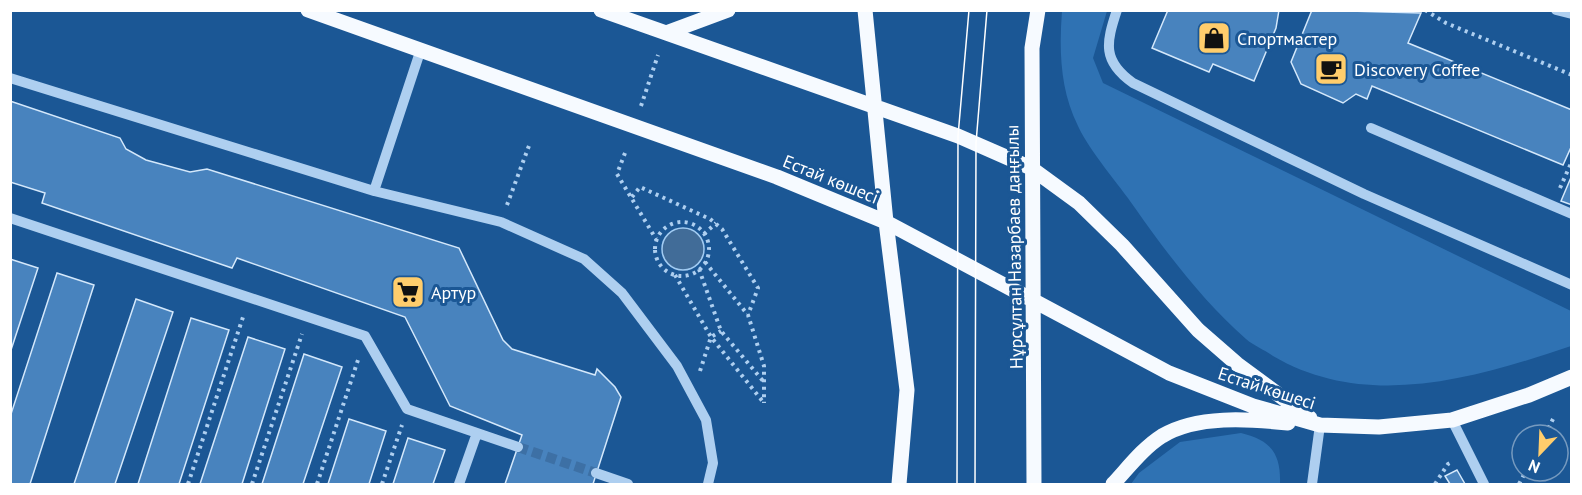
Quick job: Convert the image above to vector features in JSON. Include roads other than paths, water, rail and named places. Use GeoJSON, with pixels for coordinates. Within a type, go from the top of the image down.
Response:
{"type":"FeatureCollection","features":[{"type":"Feature","properties":{"kind":"main road","name":"Естай көшесі"},"geometry":{"type":"LineString","coordinates":[[308,10],[777,177],[886,222],[1169,373],[1253,405],[1320,425],[1379,427],[1452,420],[1529,395],[1572,377]]}},
{"type":"Feature","properties":{"kind":"main road","name":"Естай көшесі"},"geometry":{"type":"LineString","coordinates":[[601,10],[976,143],[1032,168],[1080,203],[1122,245],[1198,330],[1237,364],[1320,425]]}},
{"type":"Feature","properties":{"kind":"main road"},"geometry":{"type":"LineString","coordinates":[[666,33],[728,10]]}},
{"type":"Feature","properties":{"kind":"main road"},"geometry":{"type":"LineString","coordinates":[[865,10],[886,222],[907,390],[899,484]]}},
{"type":"Feature","properties":{"kind":"main road","name":"Нұрсұлтан Назарбаев даңғылы"},"geometry":{"type":"LineString","coordinates":[[1034,484],[1035,303],[1032,48],[1038,10]]}},
{"type":"Feature","properties":{"kind":"main road"},"geometry":{"type":"LineString","coordinates":[[1113,484],[1135,459],[1162,436],[1192,424],[1257,420],[1320,425]]}},
{"type":"Feature","properties":{"kind":"lane"},"geometry":{"type":"LineString","coordinates":[[1118,10],[1110,32],[1108,47],[1111,62],[1121,74],[1133,82],[1325,176],[1572,285]]}},
{"type":"Feature","properties":{"kind":"lane"},"geometry":{"type":"LineString","coordinates":[[1556,10],[1572,14]]}},
{"type":"Feature","properties":{"kind":"lane"},"geometry":{"type":"LineString","coordinates":[[374,191],[421,49]]}},
{"type":"Feature","properties":{"kind":"lane"},"geometry":{"type":"LineString","coordinates":[[10,78],[374,191],[501,222],[584,259],[622,293],[677,366],[706,420],[713,463],[708,484]]}},
{"type":"Feature","properties":{"kind":"lane"},"geometry":{"type":"LineString","coordinates":[[1371,128],[1572,214]]}},
{"type":"Feature","properties":{"kind":"lane"},"geometry":{"type":"LineString","coordinates":[[10,218],[365,336],[407,409],[518,447]]}},
{"type":"Feature","properties":{"kind":"lane"},"geometry":{"type":"LineString","coordinates":[[1452,420],[1484,484]]}},
{"type":"Feature","properties":{"kind":"lane"},"geometry":{"type":"LineString","coordinates":[[1312,484],[1320,425]]}},
{"type":"Feature","properties":{"kind":"lane"},"geometry":{"type":"LineString","coordinates":[[459,484],[477,433]]}},
{"type":"Feature","properties":{"kind":"lane"},"geometry":{"type":"LineString","coordinates":[[596,473],[628,484]]}},
{"type":"Feature","properties":{"kind":"tunnel"},"geometry":{"type":"LineString","coordinates":[[518,447],[596,473]]}},
{"type":"Feature","properties":{"kind":"tram line"},"geometry":{"type":"LineString","coordinates":[[957,484],[958,136],[969,10]]}},
{"type":"Feature","properties":{"kind":"tram line"},"geometry":{"type":"LineString","coordinates":[[975,484],[976,143],[987,10]]}},
{"type":"Feature","properties":{"kind":"place","name":"Спортмастер"},"geometry":{"type":"Point","coordinates":[1214,38]}},
{"type":"Feature","properties":{"kind":"place","name":"Discovery Coffee"},"geometry":{"type":"Point","coordinates":[1331,69]}},
{"type":"Feature","properties":{"kind":"place","name":"Артур"},"geometry":{"type":"Point","coordinates":[408,292]}}]}
